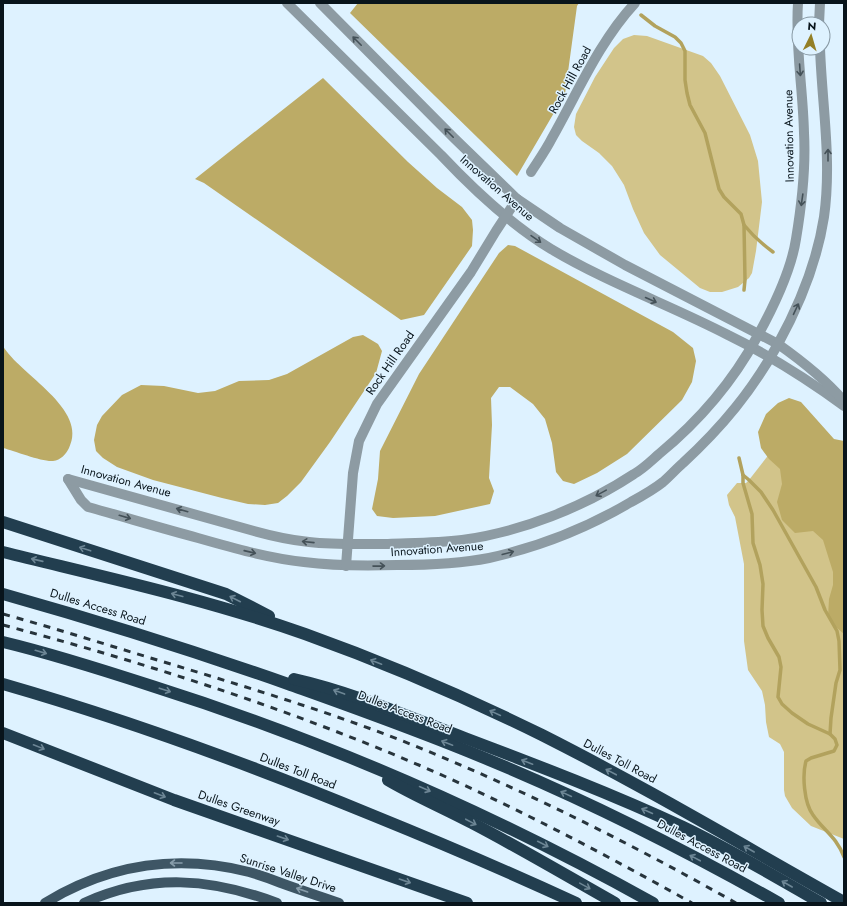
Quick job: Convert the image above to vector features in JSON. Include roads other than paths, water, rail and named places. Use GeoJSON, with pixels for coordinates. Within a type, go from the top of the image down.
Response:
{"type":"FeatureCollection","features":[{"type":"Feature","properties":{"kind":"highway"},"geometry":{"type":"LineString","coordinates":[[3,522],[226,594],[308,635]]}},
{"type":"Feature","properties":{"kind":"highway"},"geometry":{"type":"LineString","coordinates":[[3,552],[180,596],[308,635]]}},
{"type":"Feature","properties":{"kind":"highway","name":"Dulles Access Road"},"geometry":{"type":"LineString","coordinates":[[3,594],[126,630],[248,670],[366,712],[523,774],[641,830],[779,903]]}},
{"type":"Feature","properties":{"kind":"highway","name":"Dulles Toll Road"},"geometry":{"type":"LineString","coordinates":[[308,635],[427,682],[542,736],[643,788],[844,902]]}},
{"type":"Feature","properties":{"kind":"highway"},"geometry":{"type":"LineString","coordinates":[[3,642],[178,694],[259,722],[338,752],[445,798],[503,825],[579,863],[653,903]]}},
{"type":"Feature","properties":{"kind":"highway"},"geometry":{"type":"LineString","coordinates":[[248,670],[321,685],[444,730],[586,785],[708,839],[821,903]]}},
{"type":"Feature","properties":{"kind":"highway","name":"Dulles Toll Road"},"geometry":{"type":"LineString","coordinates":[[3,684],[197,748],[303,787],[442,843],[576,903]]}},
{"type":"Feature","properties":{"kind":"highway","name":"Dulles Greenway"},"geometry":{"type":"LineString","coordinates":[[3,733],[174,800],[467,903]]}},
{"type":"Feature","properties":{"kind":"highway"},"geometry":{"type":"LineString","coordinates":[[338,752],[410,793],[484,829],[615,903]]}},
{"type":"Feature","properties":{"kind":"main road","name":"Sunrise Valley Drive"},"geometry":{"type":"LineString","coordinates":[[45,903],[66,890],[125,869],[172,863],[195,863],[220,866],[251,873],[339,903]]}},
{"type":"Feature","properties":{"kind":"main road"},"geometry":{"type":"LineString","coordinates":[[84,903],[120,890],[146,884],[175,882],[202,883],[222,886],[246,892],[277,903]]}},
{"type":"Feature","properties":{"kind":"street","name":"Innovation Avenue"},"geometry":{"type":"LineString","coordinates":[[287,3],[441,155],[460,176],[505,216],[550,248],[581,266],[608,280],[727,334],[770,358]]}},
{"type":"Feature","properties":{"kind":"street","name":"Innovation Avenue"},"geometry":{"type":"LineString","coordinates":[[320,3],[517,199],[560,228],[625,266],[778,344]]}},
{"type":"Feature","properties":{"kind":"street","name":"Rock Hill Road"},"geometry":{"type":"LineString","coordinates":[[532,172],[552,139],[595,60],[611,34],[635,3]]}},
{"type":"Feature","properties":{"kind":"street","name":"Innovation Avenue"},"geometry":{"type":"LineString","coordinates":[[798,3],[797,23],[805,173],[796,239],[790,263],[770,312],[752,347],[739,368],[703,413],[679,437],[635,474],[577,506],[521,527],[463,540],[429,543],[347,544],[309,542],[280,538],[68,479],[88,507],[251,553],[306,563],[346,566],[420,565],[488,558],[566,535],[597,521],[626,505],[663,482],[701,446],[736,409],[770,358],[788,326],[803,292],[815,256],[824,216],[828,155],[821,56]]}},
{"type":"Feature","properties":{"kind":"street"},"geometry":{"type":"LineString","coordinates":[[819,16],[820,3]]}},
{"type":"Feature","properties":{"kind":"street","name":"Rock Hill Road"},"geometry":{"type":"LineString","coordinates":[[346,566],[353,473],[358,440],[377,404],[414,350],[441,316],[467,278],[517,199]]}},
{"type":"Feature","properties":{"kind":"street"},"geometry":{"type":"LineString","coordinates":[[778,344],[816,372],[844,401]]}},
{"type":"Feature","properties":{"kind":"street"},"geometry":{"type":"LineString","coordinates":[[770,358],[795,372],[844,406]]}},
{"type":"Feature","properties":{"kind":"waterway"},"geometry":{"type":"LineString","coordinates":[[641,15],[655,26],[675,37],[681,43],[685,51],[685,80],[690,105],[705,133],[719,189],[724,197],[741,214],[744,225],[744,290]]}},
{"type":"Feature","properties":{"kind":"waterway"},"geometry":{"type":"LineString","coordinates":[[744,225],[758,240],[773,252]]}},
{"type":"Feature","properties":{"kind":"waterway"},"geometry":{"type":"LineString","coordinates":[[739,458],[743,475],[743,483],[752,514],[753,543],[760,565],[763,584],[763,626],[779,657],[781,667],[778,697],[782,704],[792,713],[808,724],[830,734],[835,739],[837,745],[834,751],[806,761],[804,774],[805,789],[810,810],[817,821],[830,834],[844,857]]}},
{"type":"Feature","properties":{"kind":"waterway"},"geometry":{"type":"LineString","coordinates":[[743,475],[761,492],[773,510],[816,587],[825,610],[837,631],[839,641],[840,670],[836,683],[830,734]]}},
{"type":"Feature","properties":{"kind":"railway"},"geometry":{"type":"LineString","coordinates":[[3,614],[274,696],[405,742],[475,771],[589,824],[736,903]]}},
{"type":"Feature","properties":{"kind":"railway"},"geometry":{"type":"LineString","coordinates":[[3,625],[113,656],[222,690],[382,750],[435,772],[533,818],[692,903]]}}]}
